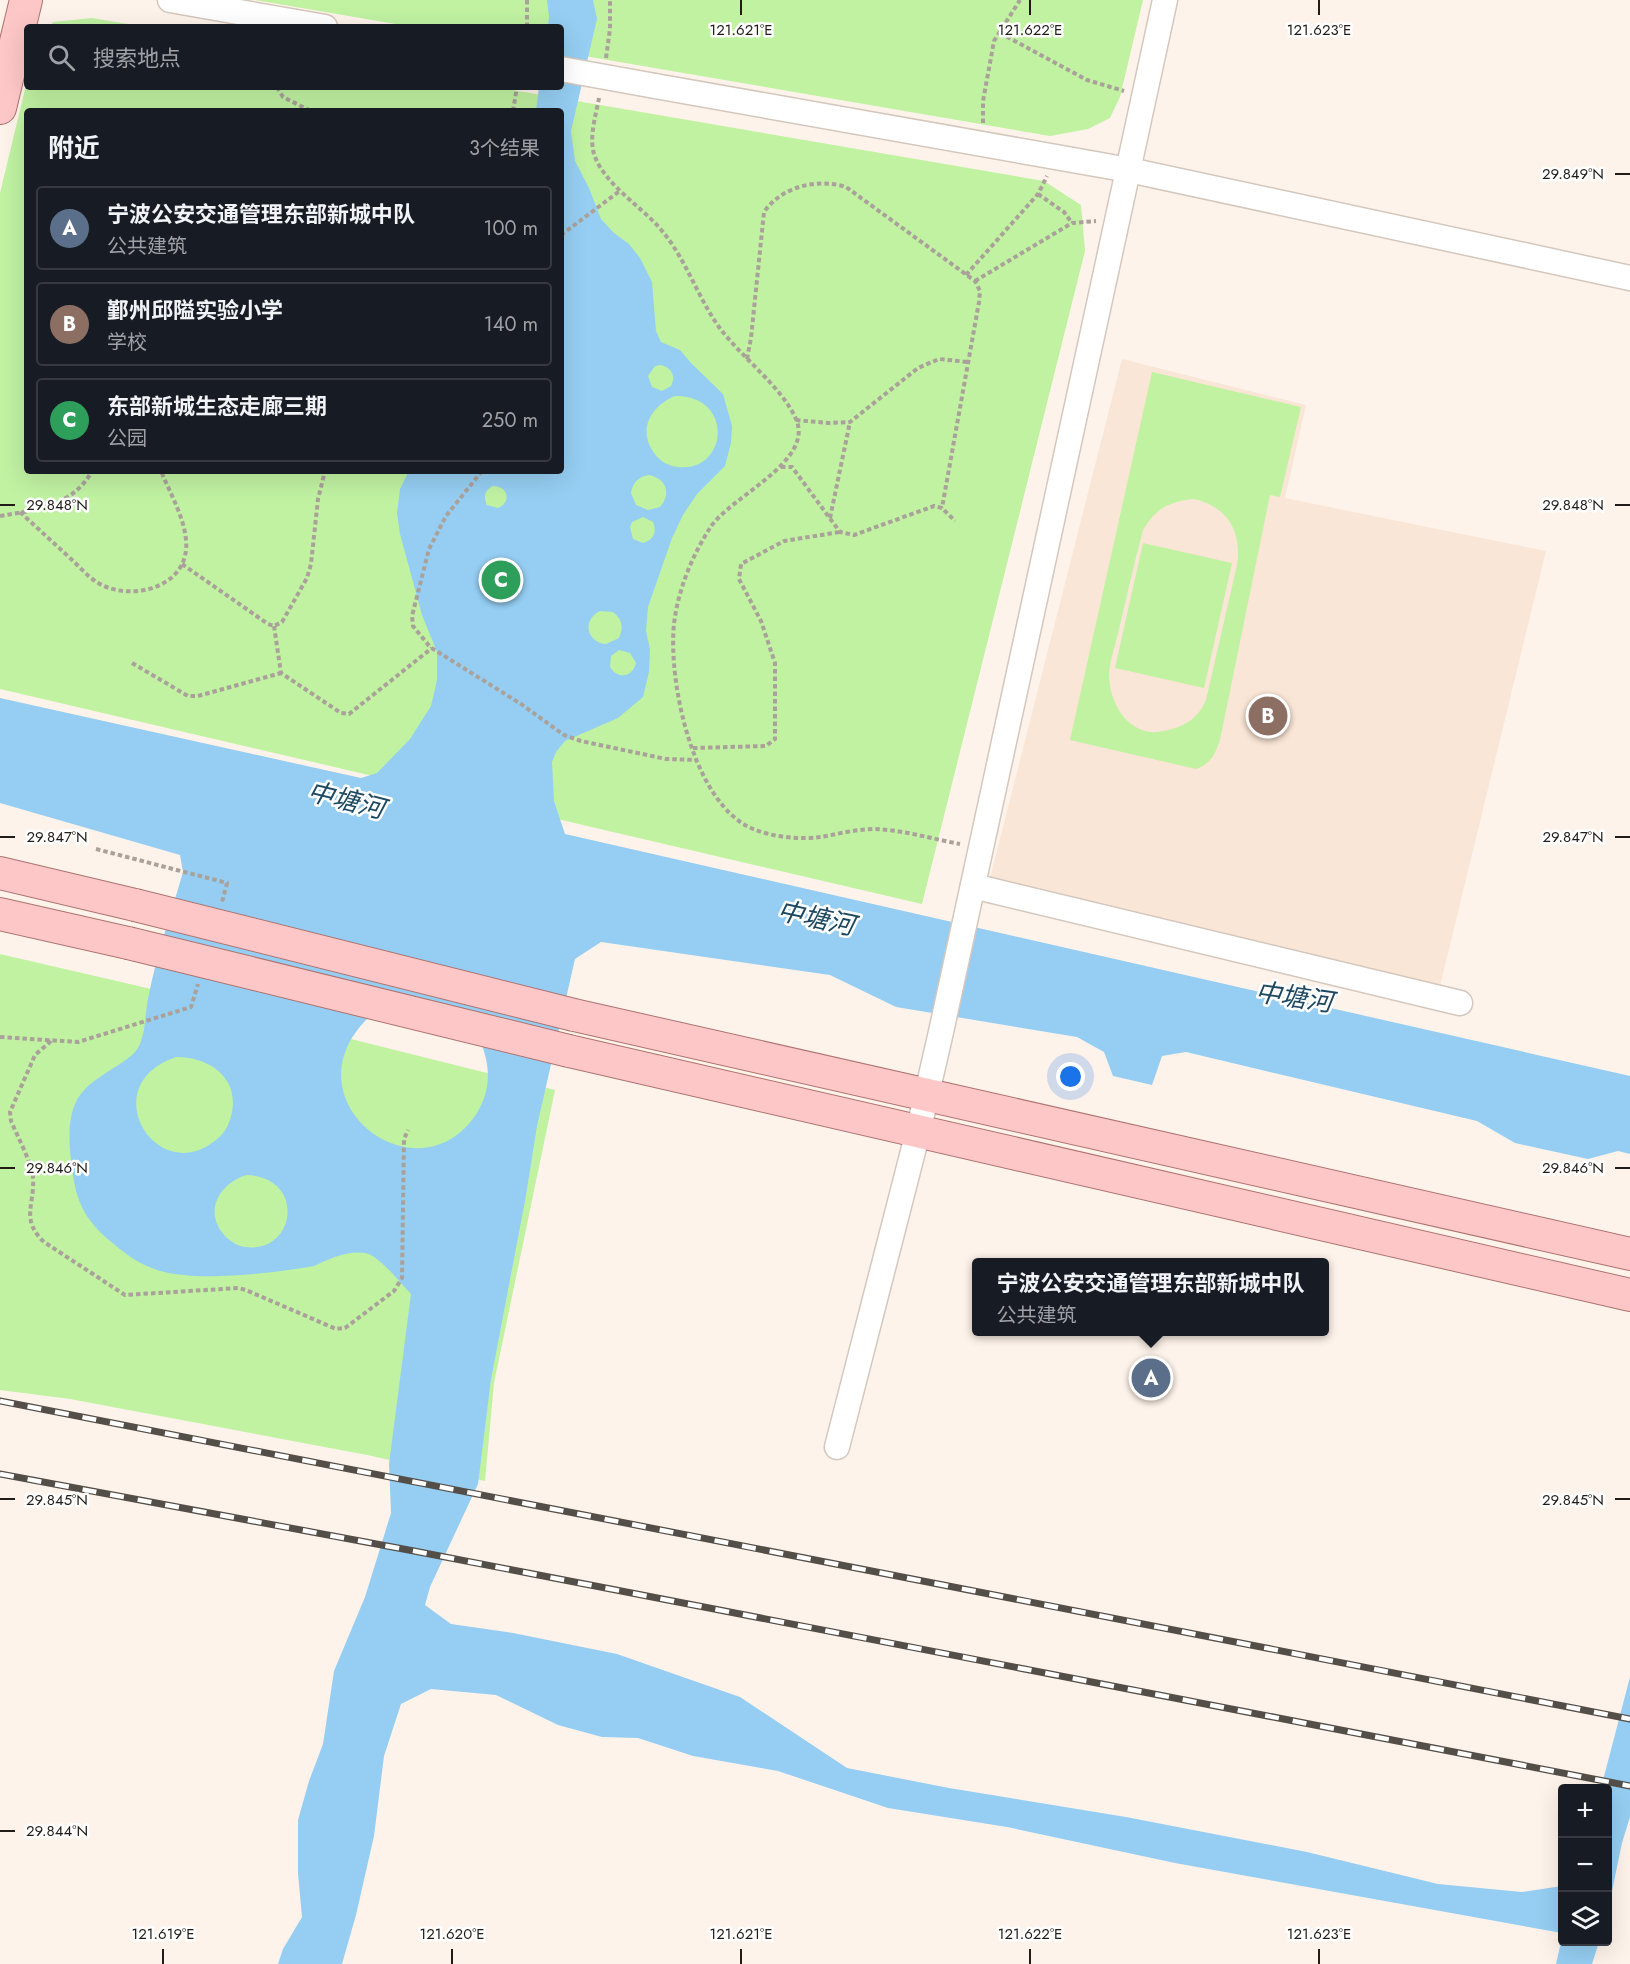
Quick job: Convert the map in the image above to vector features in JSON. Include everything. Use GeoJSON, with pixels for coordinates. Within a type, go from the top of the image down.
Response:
{"type":"FeatureCollection","features":[{"type":"Feature","properties":{"kind":"main road"},"geometry":{"type":"LineString","coordinates":[[0,108],[26,0]]}},
{"type":"Feature","properties":{"kind":"main road"},"geometry":{"type":"LineString","coordinates":[[0,873],[135,904],[574,1015],[1630,1254]]}},
{"type":"Feature","properties":{"kind":"main road"},"geometry":{"type":"LineString","coordinates":[[0,914],[569,1051],[1630,1296]]}},
{"type":"Feature","properties":{"kind":"street"},"geometry":{"type":"LineString","coordinates":[[170,0],[308,24]]}},
{"type":"Feature","properties":{"kind":"street"},"geometry":{"type":"LineString","coordinates":[[837,1447],[918,1132],[941,1032],[1165,0]]}},
{"type":"Feature","properties":{"kind":"street"},"geometry":{"type":"LineString","coordinates":[[564,70],[1129,170],[1630,278]]}},
{"type":"Feature","properties":{"kind":"street"},"geometry":{"type":"LineString","coordinates":[[972,890],[1460,1003]]}},
{"type":"Feature","properties":{"kind":"path"},"geometry":{"type":"LineString","coordinates":[[527,0],[527,24]]}},
{"type":"Feature","properties":{"kind":"path"},"geometry":{"type":"LineString","coordinates":[[605,62],[610,29],[610,0]]}},
{"type":"Feature","properties":{"kind":"path"},"geometry":{"type":"LineString","coordinates":[[982,145],[983,100],[994,41],[1020,0]]}},
{"type":"Feature","properties":{"kind":"path"},"geometry":{"type":"LineString","coordinates":[[1000,33],[1087,80],[1145,97]]}},
{"type":"Feature","properties":{"kind":"path"},"geometry":{"type":"LineString","coordinates":[[279,90],[283,97],[305,108]]}},
{"type":"Feature","properties":{"kind":"path"},"geometry":{"type":"LineString","coordinates":[[514,108],[516,90]]}},
{"type":"Feature","properties":{"kind":"path"},"geometry":{"type":"LineString","coordinates":[[600,95],[592,140],[594,154],[600,167],[674,245],[691,274],[703,303],[720,328],[783,398],[796,420],[799,433],[794,448],[780,467],[711,525],[683,582],[674,624],[676,686],[696,760],[710,789],[724,809],[738,822],[773,835],[818,837],[874,829],[982,848]]}},
{"type":"Feature","properties":{"kind":"path"},"geometry":{"type":"LineString","coordinates":[[966,274],[1038,194],[1055,157]]}},
{"type":"Feature","properties":{"kind":"path"},"geometry":{"type":"LineString","coordinates":[[747,359],[764,212],[771,202],[802,185],[835,184],[846,187],[966,274],[975,281],[980,291],[979,302],[942,508]]}},
{"type":"Feature","properties":{"kind":"path"},"geometry":{"type":"LineString","coordinates":[[564,233],[621,190]]}},
{"type":"Feature","properties":{"kind":"path"},"geometry":{"type":"LineString","coordinates":[[1038,194],[1064,212],[1072,223]]}},
{"type":"Feature","properties":{"kind":"path"},"geometry":{"type":"LineString","coordinates":[[975,281],[1072,223],[1118,219]]}},
{"type":"Feature","properties":{"kind":"path"},"geometry":{"type":"LineString","coordinates":[[796,420],[828,423],[850,422],[918,368],[939,359],[968,362]]}},
{"type":"Feature","properties":{"kind":"path"},"geometry":{"type":"LineString","coordinates":[[830,519],[850,422]]}},
{"type":"Feature","properties":{"kind":"path"},"geometry":{"type":"LineString","coordinates":[[780,467],[792,467],[840,532]]}},
{"type":"Feature","properties":{"kind":"path"},"geometry":{"type":"LineString","coordinates":[[0,516],[46,508],[61,502],[75,493],[90,474]]}},
{"type":"Feature","properties":{"kind":"path"},"geometry":{"type":"LineString","coordinates":[[20,512],[95,581],[114,590],[134,592],[154,588],[173,577],[186,558],[187,541],[183,525],[162,474]]}},
{"type":"Feature","properties":{"kind":"path"},"geometry":{"type":"LineString","coordinates":[[182,564],[268,624],[274,626],[282,622],[307,578],[311,564],[318,499],[324,474]]}},
{"type":"Feature","properties":{"kind":"path"},"geometry":{"type":"LineString","coordinates":[[480,474],[446,516],[429,549],[412,616],[413,626],[432,648],[521,704],[564,735],[581,741],[666,759],[696,760]]}},
{"type":"Feature","properties":{"kind":"path"},"geometry":{"type":"LineString","coordinates":[[693,748],[766,746],[775,740],[776,663],[761,621],[739,579],[741,564],[784,541],[840,532],[854,535],[934,506],[942,508],[955,521]]}},
{"type":"Feature","properties":{"kind":"path"},"geometry":{"type":"LineString","coordinates":[[274,626],[281,673],[341,713],[349,714],[432,648]]}},
{"type":"Feature","properties":{"kind":"path"},"geometry":{"type":"LineString","coordinates":[[132,663],[188,696],[198,696],[281,673]]}},
{"type":"Feature","properties":{"kind":"path"},"geometry":{"type":"LineString","coordinates":[[96,849],[166,867]]}},
{"type":"Feature","properties":{"kind":"path"},"geometry":{"type":"LineString","coordinates":[[0,1037],[78,1042],[138,1023]]}},
{"type":"Feature","properties":{"kind":"path"},"geometry":{"type":"LineString","coordinates":[[51,1041],[35,1055],[10,1112],[11,1121],[33,1176],[29,1219],[36,1234],[44,1242],[125,1295],[237,1288],[336,1329],[345,1328],[398,1286],[402,1278],[405,1140],[408,1130]]}},
{"type":"Feature","properties":{"kind":"shaded area"},"geometry":{"type":"Polygon","coordinates":[[[1122,359],[1306,405],[1285,498],[1546,551],[1440,986],[989,882],[1122,359]]]}},
{"type":"Feature","properties":{"kind":"green space"},"geometry":{"type":"Polygon","coordinates":[[[255,0],[1143,0],[1120,97],[1110,118],[1088,129],[1050,136],[564,53],[564,24],[395,24],[255,0]]]}},
{"type":"Feature","properties":{"kind":"green space"},"geometry":{"type":"Polygon","coordinates":[[[92,18],[128,24],[52,24],[53,22],[92,18]]]}},
{"type":"Feature","properties":{"kind":"green space"},"geometry":{"type":"Polygon","coordinates":[[[25,90],[513,90],[1044,181],[1081,205],[1085,251],[922,904],[0,689],[0,193],[25,90]]]}},
{"type":"Feature","properties":{"kind":"green space"},"geometry":{"type":"Polygon","coordinates":[[[1152,372],[1301,407],[1280,497],[1270,495],[1220,740],[1212,758],[1196,769],[1070,740],[1152,372]],[[1193,499],[1170,504],[1158,511],[1143,530],[1109,674],[1117,707],[1124,717],[1141,730],[1152,732],[1178,727],[1194,717],[1206,700],[1238,553],[1235,531],[1230,522],[1224,514],[1205,502],[1193,499]]]}},
{"type":"Feature","properties":{"kind":"green space"},"geometry":{"type":"Polygon","coordinates":[[[1143,543],[1232,563],[1204,688],[1115,668],[1143,543]]]}},
{"type":"Feature","properties":{"kind":"green space"},"geometry":{"type":"Polygon","coordinates":[[[0,954],[147,988],[555,1090],[494,1383],[485,1481],[367,1455],[70,1399],[0,1390],[0,954]]]}},
{"type":"Feature","properties":{"kind":"water","name":"中塘河"},"geometry":{"type":"Polygon","coordinates":[[[547,0],[593,0],[597,19],[571,131],[575,161],[601,219],[629,244],[640,258],[652,282],[656,331],[661,342],[680,350],[723,394],[732,426],[731,443],[725,466],[697,494],[683,515],[672,538],[648,607],[646,631],[650,649],[649,672],[643,697],[618,718],[565,741],[556,752],[552,762],[554,801],[565,834],[1630,1076],[1630,1154],[1618,1151],[1588,1159],[1515,1143],[1477,1121],[1186,1052],[1162,1056],[1152,1085],[1113,1076],[1104,1052],[1077,1037],[896,1007],[830,975],[601,942],[575,959],[537,1126],[491,1379],[478,1484],[430,1587],[425,1605],[451,1624],[513,1633],[617,1654],[740,1697],[847,1768],[949,1788],[1126,1817],[1307,1852],[1438,1884],[1522,1892],[1558,1887],[1558,1932],[1175,1863],[1007,1827],[888,1808],[778,1771],[693,1756],[638,1738],[602,1737],[558,1725],[496,1695],[431,1689],[401,1704],[384,1756],[374,1836],[342,1964],[278,1964],[283,1949],[302,1917],[298,1874],[298,1820],[323,1744],[334,1671],[365,1597],[391,1513],[389,1464],[411,1294],[377,1259],[359,1252],[338,1256],[314,1266],[277,1272],[232,1276],[168,1273],[146,1266],[130,1256],[110,1241],[90,1220],[81,1204],[73,1176],[70,1140],[72,1112],[81,1094],[89,1085],[128,1058],[140,1044],[155,967],[183,872],[180,855],[0,803],[0,698],[361,778],[377,773],[410,739],[431,706],[437,680],[437,652],[422,615],[400,534],[397,513],[400,489],[408,474],[564,474],[564,108],[536,108],[539,90],[564,90],[564,24],[548,24],[547,0]],[[661,365],[655,366],[648,376],[652,387],[662,391],[671,386],[673,379],[668,368],[661,365]],[[675,396],[654,411],[647,425],[648,441],[657,457],[663,462],[678,467],[695,466],[707,458],[715,447],[718,433],[716,420],[708,408],[694,399],[675,396]],[[649,475],[642,477],[635,483],[631,493],[636,505],[648,510],[660,507],[664,502],[665,487],[660,479],[649,475]],[[493,486],[488,489],[485,499],[487,505],[498,508],[507,498],[505,491],[493,486]],[[643,517],[632,522],[630,527],[633,539],[643,543],[652,538],[655,529],[653,522],[643,517]],[[600,611],[591,620],[589,630],[594,639],[606,644],[619,638],[621,624],[613,612],[600,611]],[[619,650],[611,656],[610,667],[617,674],[629,674],[636,663],[630,653],[619,650]],[[370,1016],[347,1048],[341,1079],[350,1107],[368,1130],[394,1144],[423,1148],[452,1138],[477,1113],[486,1093],[487,1064],[477,1034],[370,1016]],[[176,1057],[152,1070],[139,1087],[136,1106],[141,1125],[152,1140],[169,1150],[188,1153],[209,1145],[222,1134],[228,1125],[233,1098],[230,1086],[215,1068],[190,1058],[176,1057]],[[246,1175],[228,1185],[217,1200],[215,1218],[218,1227],[225,1236],[240,1246],[262,1246],[275,1239],[284,1228],[288,1214],[286,1201],[279,1188],[266,1179],[246,1175]]]}},
{"type":"Feature","properties":{"kind":"water"},"geometry":{"type":"Polygon","coordinates":[[[1630,1677],[1630,1817],[1612,1891],[1612,1784],[1602,1784],[1630,1677]]]}},
{"type":"Feature","properties":{"kind":"water"},"geometry":{"type":"Polygon","coordinates":[[[1560,1946],[1598,1946],[1592,1964],[1556,1964],[1560,1946]]]}},
{"type":"Feature","properties":{"kind":"railway"},"geometry":{"type":"LineString","coordinates":[[0,1401],[1630,1719]]}},
{"type":"Feature","properties":{"kind":"railway"},"geometry":{"type":"LineString","coordinates":[[0,1474],[414,1551],[1630,1786]]}},
{"type":"Feature","properties":{"kind":"place","name":"东部新城生态走廊三期"},"geometry":{"type":"Point","coordinates":[501,580]}},
{"type":"Feature","properties":{"kind":"place","name":"鄞州邱隘实验小学"},"geometry":{"type":"Point","coordinates":[1268,716]}},
{"type":"Feature","properties":{"kind":"place","name":"宁波公安交通管理东部新城中队"},"geometry":{"type":"Point","coordinates":[1151,1378]}}]}
